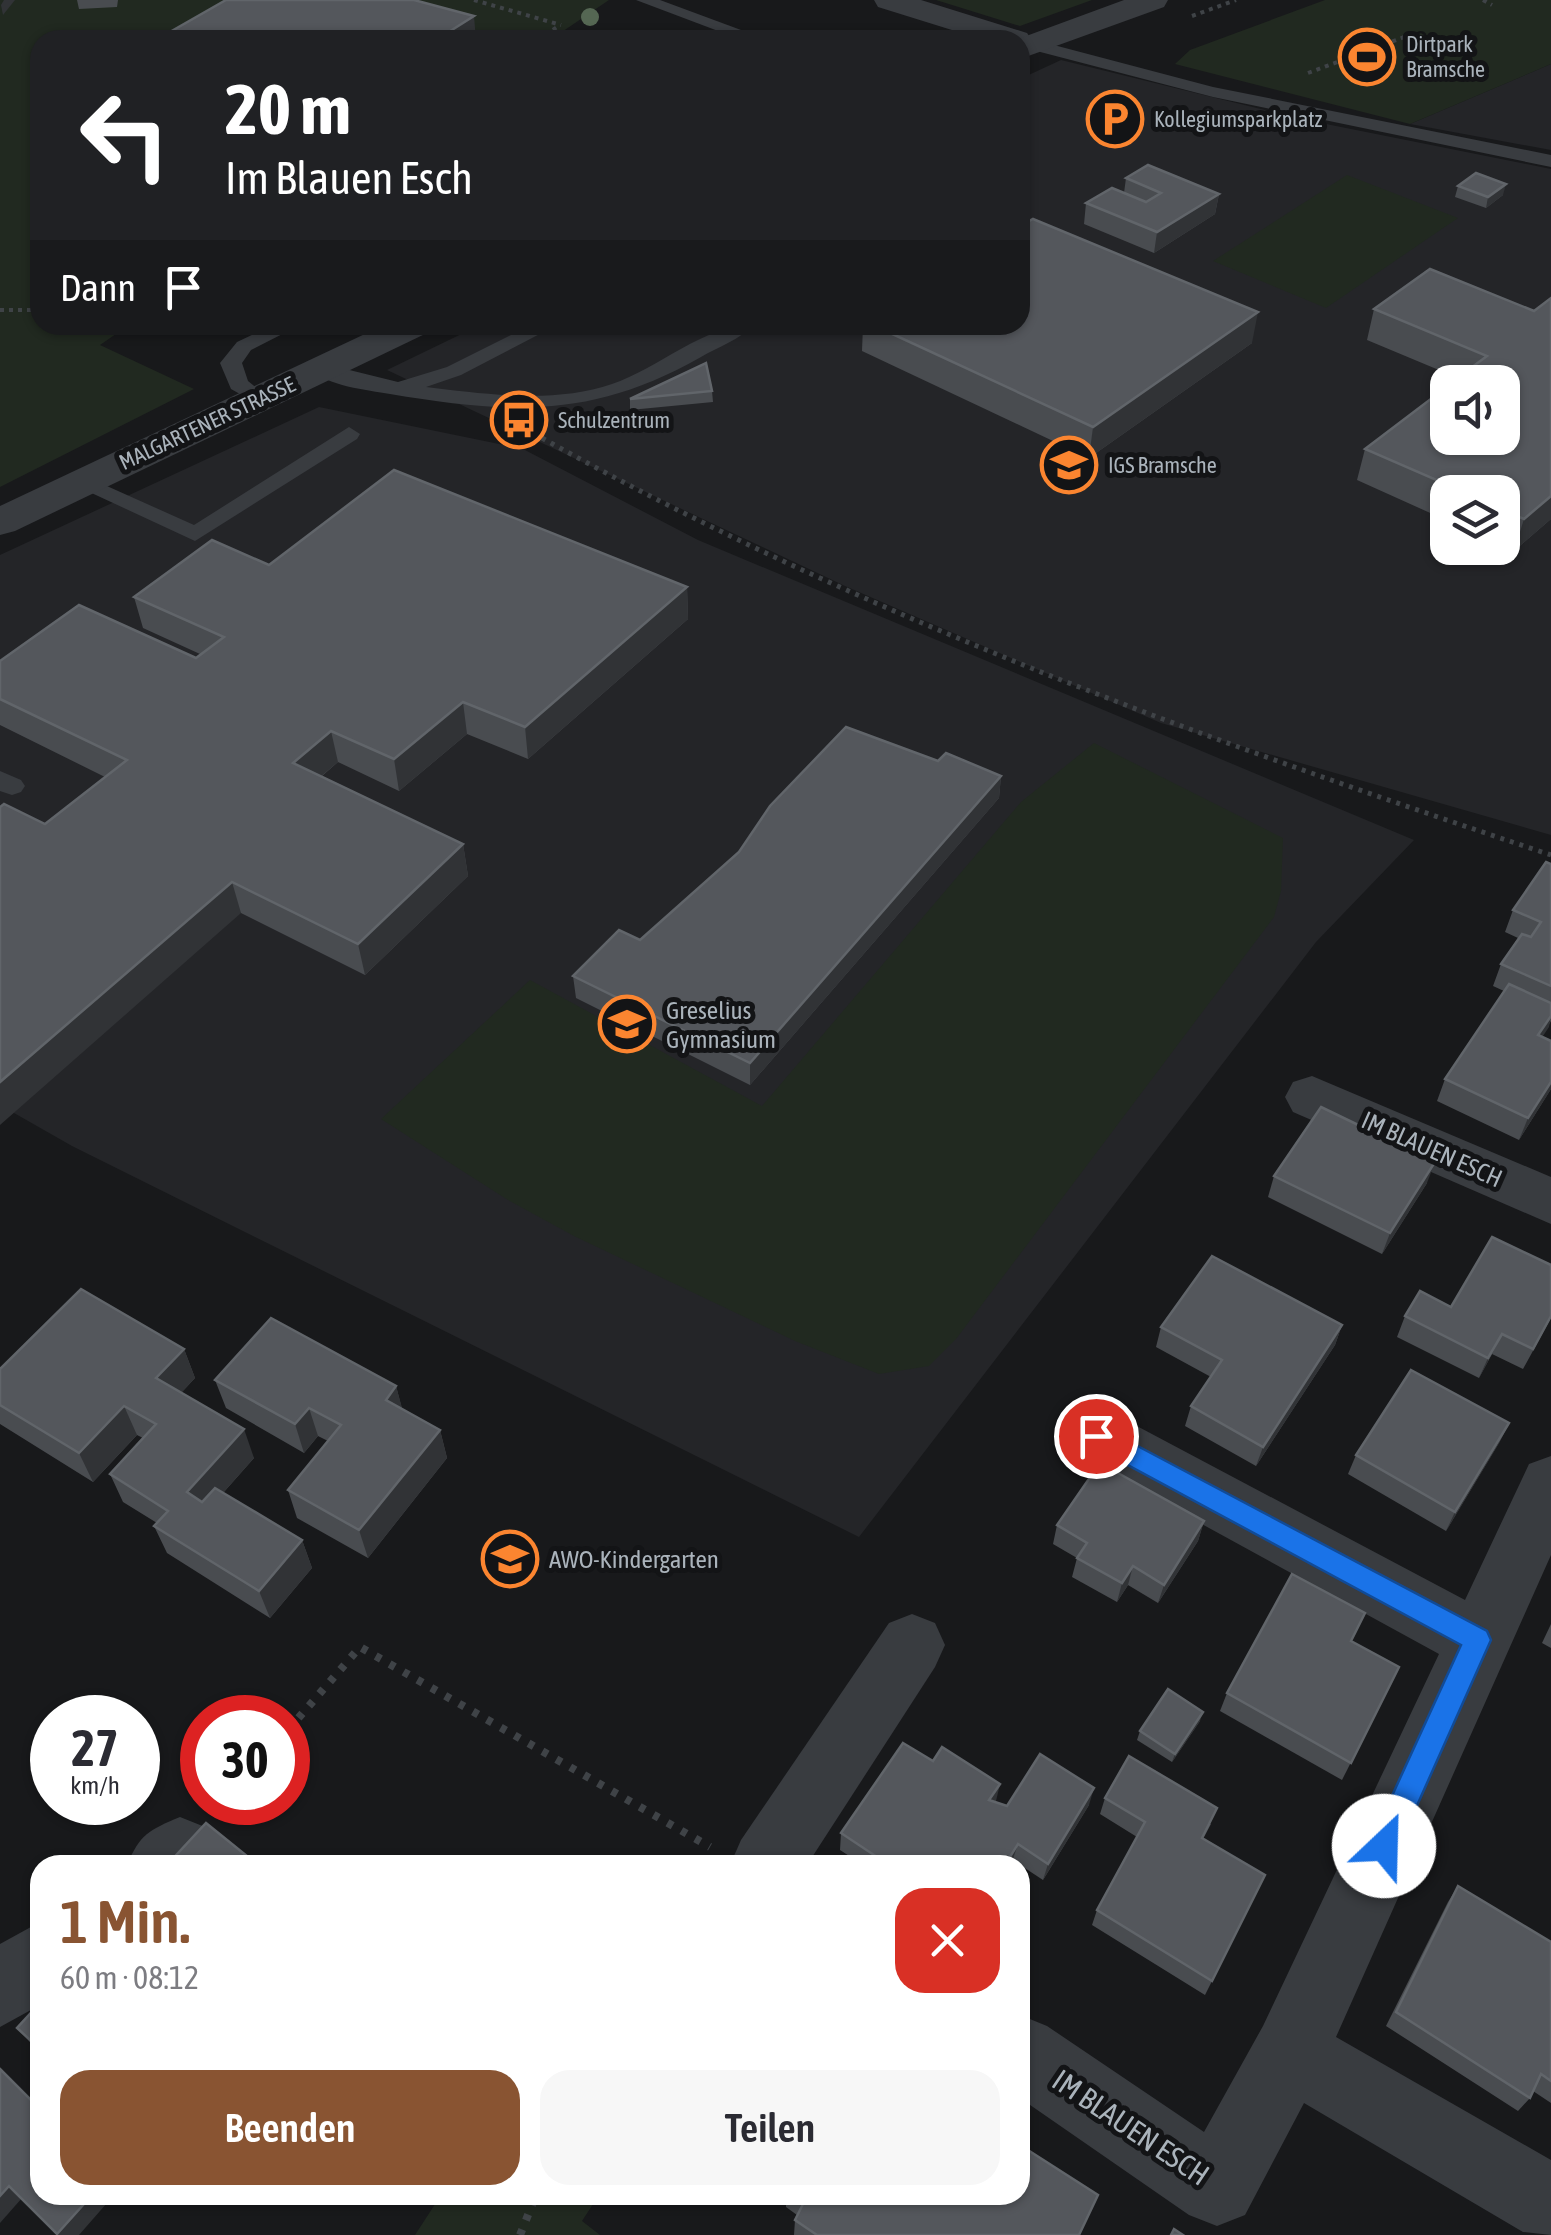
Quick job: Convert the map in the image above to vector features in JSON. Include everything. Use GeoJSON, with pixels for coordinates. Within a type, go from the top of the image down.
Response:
{"type":"FeatureCollection","features":[{"type":"Feature","properties":{"kind":"street"},"geometry":{"type":"LineString","coordinates":[[889,0],[982,30]]}},
{"type":"Feature","properties":{"kind":"street"},"geometry":{"type":"LineString","coordinates":[[1030,40],[1153,0]]}},
{"type":"Feature","properties":{"kind":"street","name":"MALGARTENER STRASSE"},"geometry":{"type":"LineString","coordinates":[[0,522],[393,335]]}},
{"type":"Feature","properties":{"kind":"street","name":"IM BLAUEN ESCH"},"geometry":{"type":"LineString","coordinates":[[1312,1097],[1551,1202]]}},
{"type":"Feature","properties":{"kind":"street"},"geometry":{"type":"LineString","coordinates":[[1096,1436],[1477,1640]]}},
{"type":"Feature","properties":{"kind":"street","name":"IM BLAUEN ESCH"},"geometry":{"type":"LineString","coordinates":[[1030,2060],[1217,2187],[1290,2053],[1477,1640],[1548,1501]]}},
{"type":"Feature","properties":{"kind":"street"},"geometry":{"type":"LineString","coordinates":[[749,1855],[912,1644]]}},
{"type":"Feature","properties":{"kind":"street"},"geometry":{"type":"LineString","coordinates":[[0,1990],[30,1967]]}},
{"type":"Feature","properties":{"kind":"street"},"geometry":{"type":"LineString","coordinates":[[1290,2053],[1551,2204]]}},
{"type":"Feature","properties":{"kind":"lane"},"geometry":{"type":"LineString","coordinates":[[644,0],[730,30]]}},
{"type":"Feature","properties":{"kind":"lane"},"geometry":{"type":"LineString","coordinates":[[1030,45],[1212,92],[1551,161]]}},
{"type":"Feature","properties":{"kind":"lane"},"geometry":{"type":"LineString","coordinates":[[258,398],[239,384],[231,363],[244,346],[268,335]]}},
{"type":"Feature","properties":{"kind":"lane"},"geometry":{"type":"LineString","coordinates":[[394,390],[454,370],[526,335]]}},
{"type":"Feature","properties":{"kind":"lane"},"geometry":{"type":"LineString","coordinates":[[321,370],[345,380],[394,390],[571,400],[624,388],[724,335]]}},
{"type":"Feature","properties":{"kind":"lane"},"geometry":{"type":"LineString","coordinates":[[82,482],[195,534],[349,434]]}},
{"type":"Feature","properties":{"kind":"path"},"geometry":{"type":"LineString","coordinates":[[474,0],[561,24],[552,30]]}},
{"type":"Feature","properties":{"kind":"path"},"geometry":{"type":"LineString","coordinates":[[1483,0],[1492,5]]}},
{"type":"Feature","properties":{"kind":"path"},"geometry":{"type":"LineString","coordinates":[[1212,92],[1222,82],[1265,73],[1309,73],[1408,36],[1428,38]]}},
{"type":"Feature","properties":{"kind":"path"},"geometry":{"type":"LineString","coordinates":[[0,310],[30,310]]}},
{"type":"Feature","properties":{"kind":"path"},"geometry":{"type":"LineString","coordinates":[[461,396],[651,499],[989,654],[1307,774],[1551,855]]}},
{"type":"Feature","properties":{"kind":"path"},"geometry":{"type":"LineString","coordinates":[[310,1705],[360,1648],[736,1855]]}},
{"type":"Feature","properties":{"kind":"path"},"geometry":{"type":"LineString","coordinates":[[520,2235],[532,2205]]}},
{"type":"Feature","properties":{"kind":"shaded area"},"geometry":{"type":"Polygon","coordinates":[[[0,0],[609,0],[565,30],[30,30],[30,335],[114,335],[100,345],[194,389],[0,487],[0,0]]]}},
{"type":"Feature","properties":{"kind":"shaded area"},"geometry":{"type":"Polygon","coordinates":[[[936,0],[1092,0],[1020,26],[936,0]]]}},
{"type":"Feature","properties":{"kind":"shaded area","name":"Dirtpark Bramsche"},"geometry":{"type":"Polygon","coordinates":[[[1325,0],[1551,0],[1551,64],[1410,124],[1175,64],[1190,50],[1325,0]]]}},
{"type":"Feature","properties":{"kind":"shaded area","name":"IGS Bramsche"},"geometry":{"type":"Polygon","coordinates":[[[1061,60],[1306,120],[1551,169],[1551,835],[1161,723],[845,586],[387,370],[459,335],[1030,335],[1030,74],[1061,60]]]}},
{"type":"Feature","properties":{"kind":"shaded area"},"geometry":{"type":"Polygon","coordinates":[[[1551,64],[1551,150],[1410,124],[1551,64]]]}},
{"type":"Feature","properties":{"kind":"shaded area"},"geometry":{"type":"Polygon","coordinates":[[[1347,175],[1458,218],[1326,308],[1213,261],[1347,175]]]}},
{"type":"Feature","properties":{"kind":"shaded area","name":"Greselius Gymnasium"},"geometry":{"type":"Polygon","coordinates":[[[319,407],[523,449],[698,540],[1414,840],[1316,942],[859,1537],[72,1146],[0,1105],[0,555],[319,407]]]}},
{"type":"Feature","properties":{"kind":"shaded area"},"geometry":{"type":"Polygon","coordinates":[[[1094,743],[1283,838],[1281,891],[1274,917],[956,1339],[929,1366],[879,1374],[795,1341],[574,1236],[508,1200],[381,1119],[530,980],[762,1106],[1021,802],[1094,743]]]}},
{"type":"Feature","properties":{"kind":"shaded area"},"geometry":{"type":"Polygon","coordinates":[[[434,2205],[592,2205],[582,2221],[600,2235],[415,2235],[434,2205]]]}},
{"type":"Feature","properties":{"kind":"building"},"geometry":{"type":"Polygon","coordinates":[[[226,0],[414,0],[474,16],[452,30],[174,30],[226,0]]]}},
{"type":"Feature","properties":{"kind":"building"},"geometry":{"type":"Polygon","coordinates":[[[1148,165],[1219,194],[1157,232],[1086,203],[1112,188],[1146,202],[1161,193],[1126,178],[1148,165]]]}},
{"type":"Feature","properties":{"kind":"building"},"geometry":{"type":"Polygon","coordinates":[[[1476,173],[1506,184],[1488,197],[1458,186],[1476,173]]]}},
{"type":"Feature","properties":{"kind":"building"},"geometry":{"type":"Polygon","coordinates":[[[1030,221],[1258,312],[1093,427],[895,335],[1030,335],[1030,221]]]}},
{"type":"Feature","properties":{"kind":"building"},"geometry":{"type":"Polygon","coordinates":[[[1430,269],[1534,311],[1551,298],[1551,496],[1524,519],[1520,517],[1520,475],[1430,477],[1365,449],[1430,400],[1430,455],[1520,455],[1520,365],[1475,365],[1487,356],[1374,309],[1430,269]]]}},
{"type":"Feature","properties":{"kind":"building"},"geometry":{"type":"Polygon","coordinates":[[[706,363],[712,391],[630,399],[706,363]]]}},
{"type":"Feature","properties":{"kind":"building"},"geometry":{"type":"Polygon","coordinates":[[[394,470],[687,587],[525,727],[463,702],[394,759],[331,731],[293,763],[463,844],[358,944],[232,882],[0,1082],[0,807],[4,804],[45,824],[127,760],[0,699],[0,661],[79,605],[196,658],[224,637],[134,597],[212,540],[269,565],[394,470]]]}},
{"type":"Feature","properties":{"kind":"building"},"geometry":{"type":"Polygon","coordinates":[[[846,727],[938,761],[946,753],[1001,776],[750,1063],[573,976],[619,930],[640,940],[739,852],[770,806],[846,727]]]}},
{"type":"Feature","properties":{"kind":"building"},"geometry":{"type":"Polygon","coordinates":[[[1546,862],[1551,864],[1551,986],[1501,964],[1522,934],[1531,937],[1541,922],[1513,910],[1546,862]]]}},
{"type":"Feature","properties":{"kind":"building"},"geometry":{"type":"Polygon","coordinates":[[[1509,984],[1551,1003],[1551,1016],[1538,1035],[1551,1041],[1551,1082],[1528,1118],[1445,1079],[1509,984]]]}},
{"type":"Feature","properties":{"kind":"building"},"geometry":{"type":"Polygon","coordinates":[[[1321,1107],[1435,1162],[1390,1233],[1274,1176],[1321,1107]]]}},
{"type":"Feature","properties":{"kind":"building"},"geometry":{"type":"Polygon","coordinates":[[[1492,1237],[1551,1265],[1551,1316],[1533,1349],[1502,1334],[1488,1358],[1405,1316],[1420,1291],[1451,1307],[1492,1237]]]}},
{"type":"Feature","properties":{"kind":"building"},"geometry":{"type":"Polygon","coordinates":[[[1212,1256],[1342,1325],[1263,1447],[1191,1406],[1222,1360],[1161,1327],[1212,1256]]]}},
{"type":"Feature","properties":{"kind":"building"},"geometry":{"type":"Polygon","coordinates":[[[81,1289],[184,1349],[156,1378],[244,1429],[187,1492],[202,1502],[215,1488],[302,1540],[259,1591],[154,1526],[168,1511],[110,1474],[156,1424],[124,1406],[79,1453],[0,1405],[0,1369],[81,1289]]]}},
{"type":"Feature","properties":{"kind":"building"},"geometry":{"type":"Polygon","coordinates":[[[271,1318],[396,1386],[386,1400],[440,1430],[359,1530],[288,1490],[341,1425],[309,1408],[295,1424],[215,1380],[271,1318]]]}},
{"type":"Feature","properties":{"kind":"building"},"geometry":{"type":"Polygon","coordinates":[[[1411,1370],[1509,1423],[1455,1512],[1356,1455],[1411,1370]]]}},
{"type":"Feature","properties":{"kind":"building"},"geometry":{"type":"Polygon","coordinates":[[[1100,1463],[1204,1521],[1164,1585],[1133,1566],[1122,1583],[1077,1558],[1087,1543],[1057,1525],[1100,1463]]]}},
{"type":"Feature","properties":{"kind":"building"},"geometry":{"type":"Polygon","coordinates":[[[1292,1574],[1365,1613],[1351,1641],[1399,1667],[1351,1763],[1227,1693],[1292,1574]]]}},
{"type":"Feature","properties":{"kind":"building"},"geometry":{"type":"Polygon","coordinates":[[[1168,1689],[1203,1712],[1175,1754],[1140,1731],[1168,1689]]]}},
{"type":"Feature","properties":{"kind":"building"},"geometry":{"type":"Polygon","coordinates":[[[903,1743],[933,1761],[942,1747],[1000,1784],[989,1800],[1007,1806],[1040,1754],[1094,1788],[1048,1864],[1018,1844],[1011,1855],[874,1855],[841,1833],[903,1743]]]}},
{"type":"Feature","properties":{"kind":"building"},"geometry":{"type":"Polygon","coordinates":[[[1129,1756],[1217,1808],[1202,1838],[1265,1875],[1212,1981],[1097,1910],[1145,1822],[1105,1798],[1129,1756]]]}},
{"type":"Feature","properties":{"kind":"building"},"geometry":{"type":"Polygon","coordinates":[[[208,1825],[246,1855],[176,1855],[208,1825]]]}},
{"type":"Feature","properties":{"kind":"building"},"geometry":{"type":"Polygon","coordinates":[[[1458,1886],[1551,1942],[1551,2081],[1541,2074],[1530,2098],[1396,2012],[1458,1886]]]}},
{"type":"Feature","properties":{"kind":"building"},"geometry":{"type":"Polygon","coordinates":[[[30,2014],[30,2040],[17,2028],[30,2014]]]}},
{"type":"Feature","properties":{"kind":"building"},"geometry":{"type":"Polygon","coordinates":[[[0,2069],[30,2099],[30,2205],[83,2205],[57,2234],[9,2186],[0,2196],[0,2069]]]}},
{"type":"Feature","properties":{"kind":"building"},"geometry":{"type":"Polygon","coordinates":[[[1030,2151],[1098,2195],[1079,2235],[817,2235],[795,2220],[802,2205],[1030,2205],[1030,2151]]]}},
{"type":"Feature","properties":{"kind":"place","name":"Dirtpark Bramsche"},"geometry":{"type":"Point","coordinates":[1367,57]}},
{"type":"Feature","properties":{"kind":"place","name":"Kollegiumsparkplatz"},"geometry":{"type":"Point","coordinates":[1115,119]}},
{"type":"Feature","properties":{"kind":"place","name":"Schulzentrum"},"geometry":{"type":"Point","coordinates":[519,420]}},
{"type":"Feature","properties":{"kind":"place","name":"IGS Bramsche"},"geometry":{"type":"Point","coordinates":[1069,465]}},
{"type":"Feature","properties":{"kind":"place","name":"Greselius Gymnasium"},"geometry":{"type":"Point","coordinates":[627,1024]}},
{"type":"Feature","properties":{"kind":"place","name":"AWO-Kindergarten"},"geometry":{"type":"Point","coordinates":[510,1559]}},
{"type":"Feature","properties":{"kind":"route"},"geometry":{"type":"LineString","coordinates":[[1096,1436],[1477,1640],[1384,1846]]}}]}
